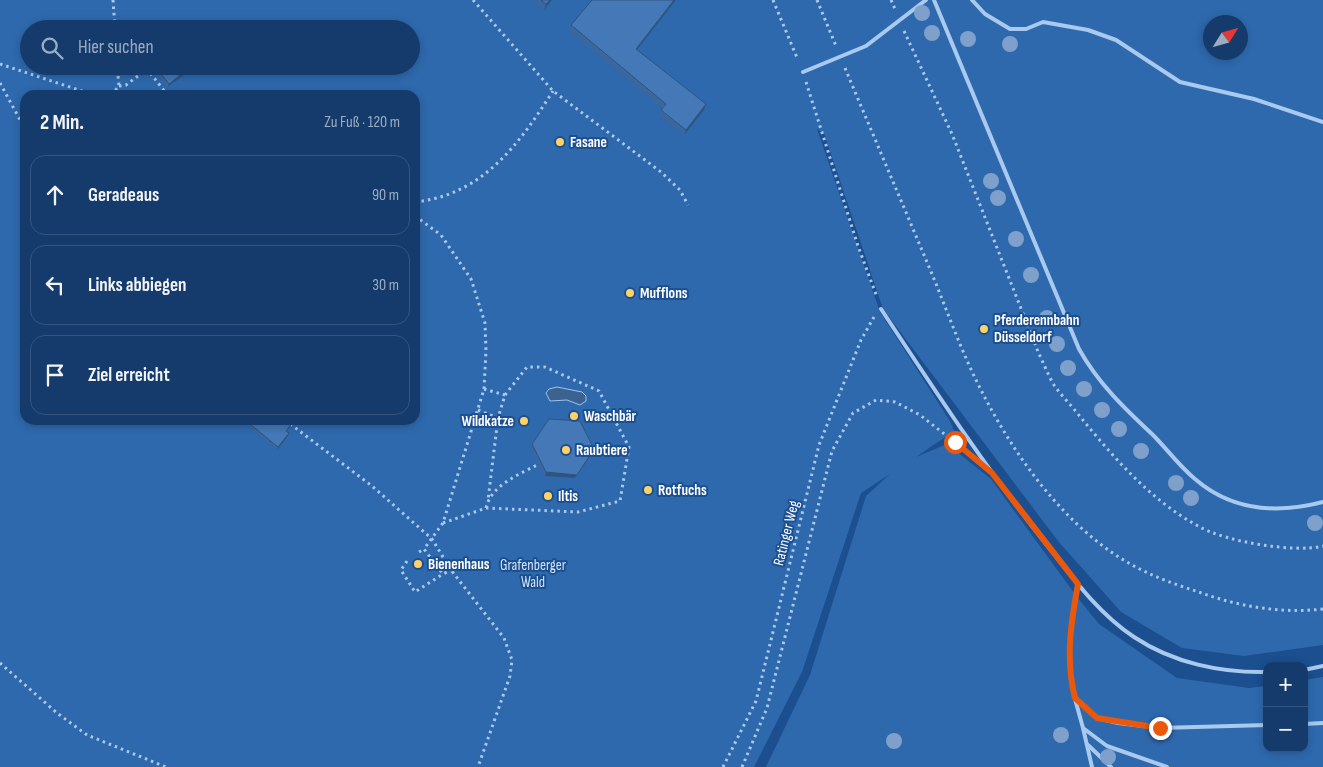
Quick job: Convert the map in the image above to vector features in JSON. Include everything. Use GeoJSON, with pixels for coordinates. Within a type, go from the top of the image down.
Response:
{"type":"FeatureCollection","features":[{"type":"Feature","properties":{"kind":"lane"},"geometry":{"type":"LineString","coordinates":[[803,72],[866,46],[926,0]]}},
{"type":"Feature","properties":{"kind":"lane"},"geometry":{"type":"LineString","coordinates":[[934,0],[1079,349],[1092,372],[1111,395],[1194,478],[1212,493],[1253,508],[1287,509],[1323,502]]}},
{"type":"Feature","properties":{"kind":"lane"},"geometry":{"type":"LineString","coordinates":[[972,0],[985,14],[1010,29],[1026,29],[1043,22],[1088,30],[1116,40],[1180,82],[1254,99],[1323,122]]}},
{"type":"Feature","properties":{"kind":"lane"},"geometry":{"type":"LineString","coordinates":[[881,309],[956,422],[1020,511],[1102,611],[1127,632],[1157,650],[1216,670],[1263,672]]}},
{"type":"Feature","properties":{"kind":"lane"},"geometry":{"type":"LineString","coordinates":[[1308,669],[1323,666]]}},
{"type":"Feature","properties":{"kind":"lane"},"geometry":{"type":"LineString","coordinates":[[1075,698],[1097,718],[1118,723],[1160,728],[1263,725]]}},
{"type":"Feature","properties":{"kind":"lane"},"geometry":{"type":"LineString","coordinates":[[1075,698],[1092,767]]}},
{"type":"Feature","properties":{"kind":"lane"},"geometry":{"type":"LineString","coordinates":[[1308,724],[1323,723]]}},
{"type":"Feature","properties":{"kind":"lane"},"geometry":{"type":"LineString","coordinates":[[1083,728],[1107,746],[1166,767]]}},
{"type":"Feature","properties":{"kind":"lane"},"geometry":{"type":"LineString","coordinates":[[1088,746],[1111,767]]}},
{"type":"Feature","properties":{"kind":"path"},"geometry":{"type":"LineString","coordinates":[[113,0],[114,20]]}},
{"type":"Feature","properties":{"kind":"path"},"geometry":{"type":"LineString","coordinates":[[473,0],[553,91],[666,176],[680,190],[688,205]]}},
{"type":"Feature","properties":{"kind":"path"},"geometry":{"type":"LineString","coordinates":[[773,0],[803,72],[858,246],[881,309]]}},
{"type":"Feature","properties":{"kind":"path"},"geometry":{"type":"LineString","coordinates":[[817,0],[980,389],[1019,454],[1046,489],[1082,529],[1113,552],[1147,573],[1209,596],[1244,605],[1275,610],[1323,609]]}},
{"type":"Feature","properties":{"kind":"path"},"geometry":{"type":"LineString","coordinates":[[0,64],[20,71]]}},
{"type":"Feature","properties":{"kind":"path"},"geometry":{"type":"LineString","coordinates":[[33,75],[79,90]]}},
{"type":"Feature","properties":{"kind":"path"},"geometry":{"type":"LineString","coordinates":[[118,75],[119,86]]}},
{"type":"Feature","properties":{"kind":"path"},"geometry":{"type":"LineString","coordinates":[[115,90],[139,75]]}},
{"type":"Feature","properties":{"kind":"path"},"geometry":{"type":"LineString","coordinates":[[152,75],[164,90]]}},
{"type":"Feature","properties":{"kind":"path"},"geometry":{"type":"LineString","coordinates":[[0,83],[20,120]]}},
{"type":"Feature","properties":{"kind":"path"},"geometry":{"type":"LineString","coordinates":[[420,201],[446,195],[489,173],[525,134],[553,91]]}},
{"type":"Feature","properties":{"kind":"path"},"geometry":{"type":"LineString","coordinates":[[419,552],[432,540],[443,523],[478,410],[484,389],[485,323],[471,279],[441,235],[420,220]]}},
{"type":"Feature","properties":{"kind":"path","name":"Ratinger Weg"},"geometry":{"type":"LineString","coordinates":[[723,767],[756,701],[820,445],[860,340],[872,319],[881,309]]}},
{"type":"Feature","properties":{"kind":"path"},"geometry":{"type":"LineString","coordinates":[[443,523],[486,508],[578,512],[620,501],[629,447],[598,391],[545,367],[527,367],[506,395],[498,418],[486,508]]}},
{"type":"Feature","properties":{"kind":"path"},"geometry":{"type":"LineString","coordinates":[[484,389],[506,395]]}},
{"type":"Feature","properties":{"kind":"path"},"geometry":{"type":"LineString","coordinates":[[742,767],[767,708],[832,451],[853,413],[876,400],[895,402],[920,415],[955,442]]}},
{"type":"Feature","properties":{"kind":"path"},"geometry":{"type":"LineString","coordinates":[[478,410],[498,418]]}},
{"type":"Feature","properties":{"kind":"path"},"geometry":{"type":"LineString","coordinates":[[292,425],[372,486],[432,540],[451,570],[504,638],[512,660],[510,676],[478,767]]}},
{"type":"Feature","properties":{"kind":"path"},"geometry":{"type":"LineString","coordinates":[[488,500],[503,484],[539,464]]}},
{"type":"Feature","properties":{"kind":"path"},"geometry":{"type":"LineString","coordinates":[[424,549],[443,574]]}},
{"type":"Feature","properties":{"kind":"path"},"geometry":{"type":"LineString","coordinates":[[407,561],[401,570],[415,592],[451,570]]}},
{"type":"Feature","properties":{"kind":"path"},"geometry":{"type":"LineString","coordinates":[[1075,698],[1069,654],[1070,631],[1078,584]]}},
{"type":"Feature","properties":{"kind":"path"},"geometry":{"type":"LineString","coordinates":[[0,663],[57,713],[87,735],[166,767]]}},
{"type":"Feature","properties":{"kind":"green space","name":"Grafenberger Wald"},"geometry":{"type":"Polygon","coordinates":[[[0,0],[1323,0],[1323,645],[1244,656],[1182,648],[1121,612],[1058,541],[883,309],[824,133],[817,129],[880,312],[950,421],[954,431],[916,457],[947,444],[991,479],[1077,597],[1099,624],[1177,678],[1249,688],[1263,686],[1263,752],[1308,752],[1308,679],[1323,677],[1323,767],[766,767],[810,675],[866,496],[890,474],[861,493],[802,672],[754,767],[0,767],[0,0]]]}},
{"type":"Feature","properties":{"kind":"shaded area"},"geometry":{"type":"Polygon","coordinates":[[[557,387],[582,392],[586,396],[586,401],[580,405],[567,400],[550,401],[546,393],[549,389],[557,387]]]}},
{"type":"Feature","properties":{"kind":"building"},"geometry":{"type":"Polygon","coordinates":[[[541,0],[550,0],[546,4],[541,0]]]}},
{"type":"Feature","properties":{"kind":"building"},"geometry":{"type":"Polygon","coordinates":[[[592,0],[674,0],[636,49],[706,104],[686,130],[661,110],[666,104],[571,25],[592,0]]]}},
{"type":"Feature","properties":{"kind":"building"},"geometry":{"type":"Polygon","coordinates":[[[162,75],[180,75],[169,84],[162,75]]]}},
{"type":"Feature","properties":{"kind":"building"},"geometry":{"type":"Polygon","coordinates":[[[549,419],[580,421],[594,449],[577,475],[546,472],[532,444],[549,419]]]}},
{"type":"Feature","properties":{"kind":"building"},"geometry":{"type":"Polygon","coordinates":[[[251,425],[290,425],[286,431],[289,433],[278,447],[251,425]]]}},
{"type":"Feature","properties":{"kind":"place","name":"Fasane"},"geometry":{"type":"Point","coordinates":[560,142]}},
{"type":"Feature","properties":{"kind":"place","name":"Mufflons"},"geometry":{"type":"Point","coordinates":[630,293]}},
{"type":"Feature","properties":{"kind":"place","name":"Pferderennbahn Düsseldorf"},"geometry":{"type":"Point","coordinates":[984,329]}},
{"type":"Feature","properties":{"kind":"place","name":"Waschbär"},"geometry":{"type":"Point","coordinates":[574,416]}},
{"type":"Feature","properties":{"kind":"place","name":"Wildkatze"},"geometry":{"type":"Point","coordinates":[524,421]}},
{"type":"Feature","properties":{"kind":"place","name":"Raubtiere"},"geometry":{"type":"Point","coordinates":[566,450]}},
{"type":"Feature","properties":{"kind":"place","name":"Rotfuchs"},"geometry":{"type":"Point","coordinates":[648,490]}},
{"type":"Feature","properties":{"kind":"place","name":"Iltis"},"geometry":{"type":"Point","coordinates":[548,496]}},
{"type":"Feature","properties":{"kind":"place","name":"Bienenhaus"},"geometry":{"type":"Point","coordinates":[418,564]}},
{"type":"Feature","properties":{"kind":"route"},"geometry":{"type":"LineString","coordinates":[[955,442],[992,473],[1078,584],[1070,631],[1069,654],[1072,689],[1075,698],[1097,718],[1118,723],[1160,728]]}}]}
